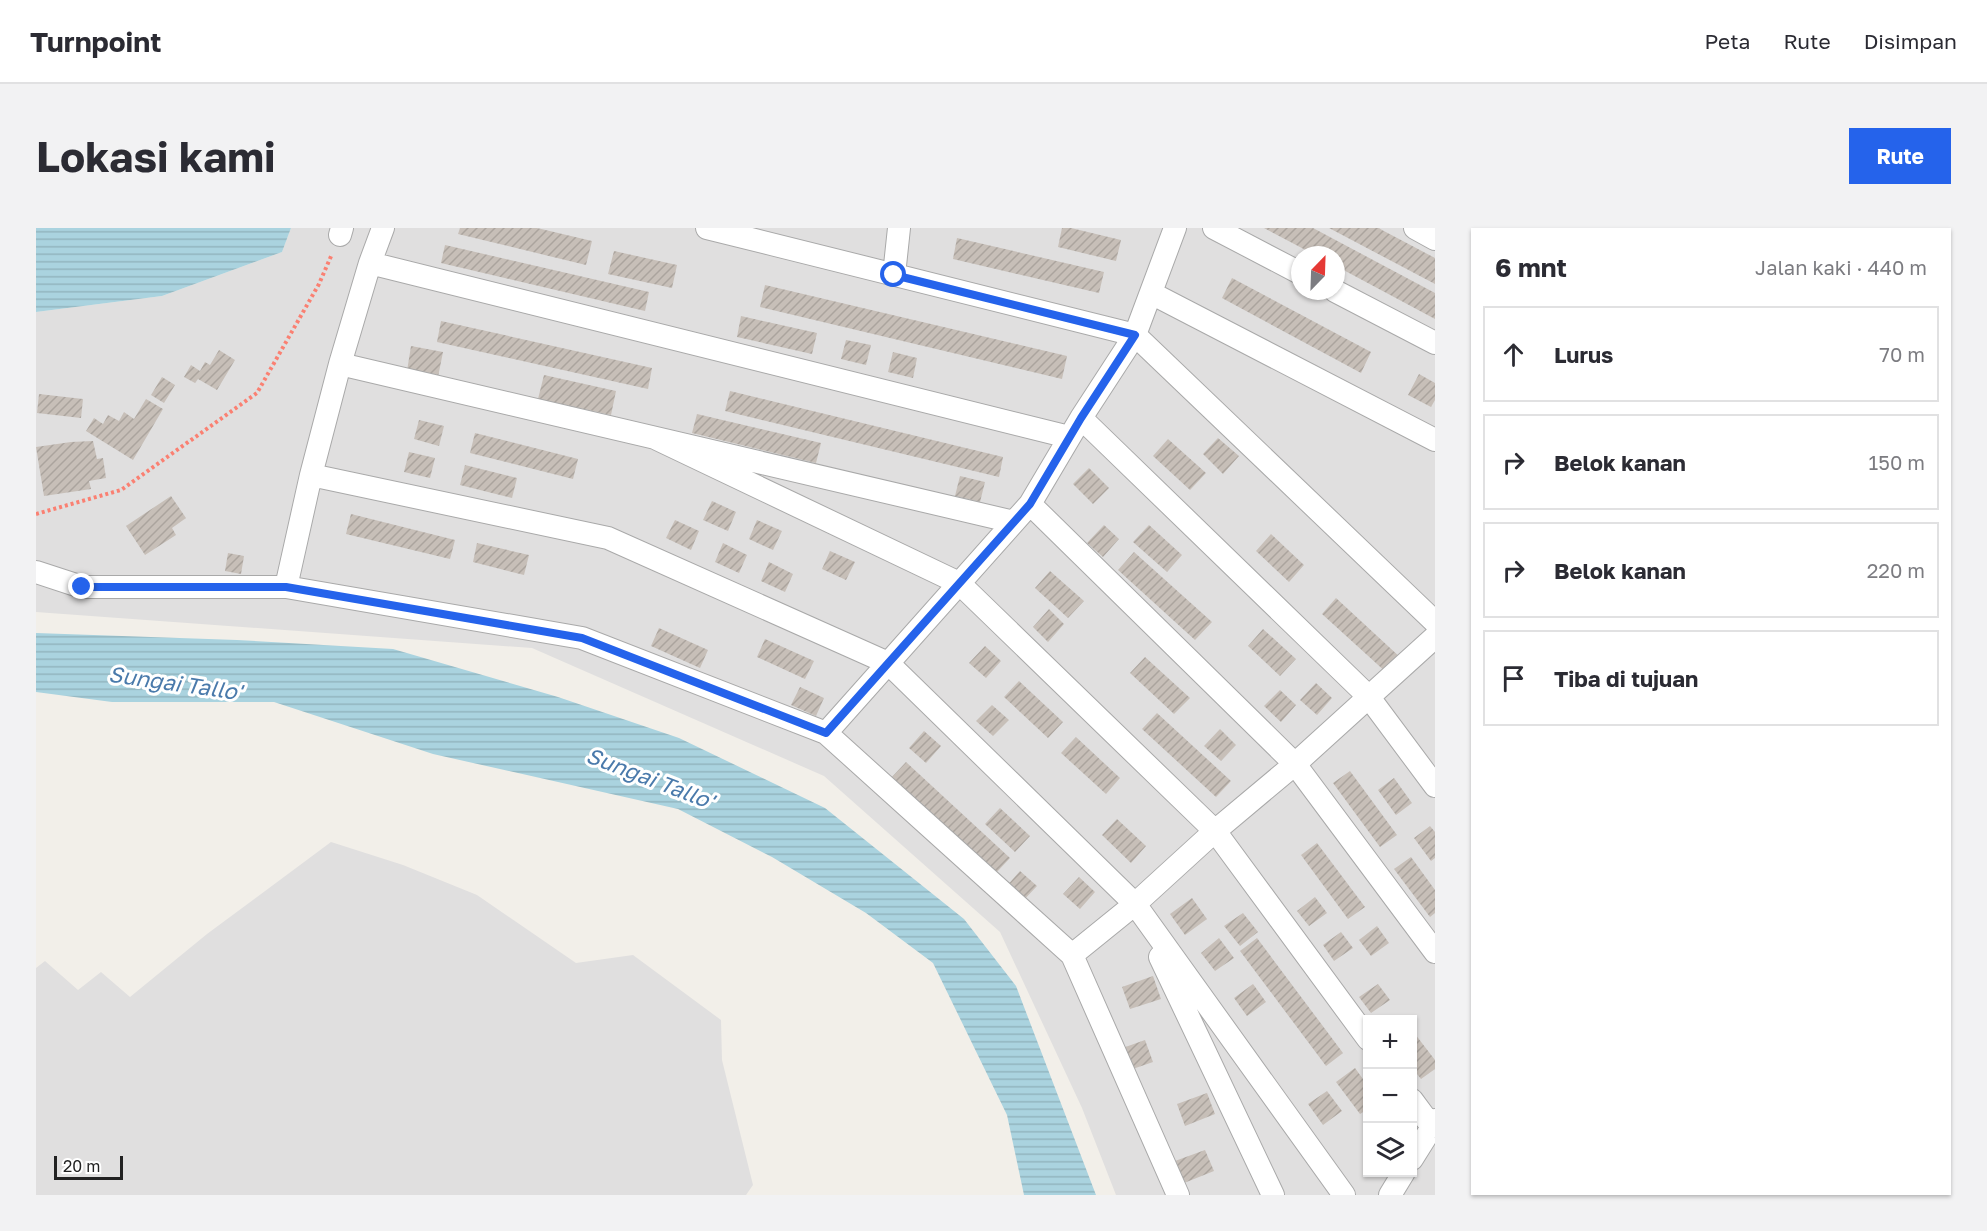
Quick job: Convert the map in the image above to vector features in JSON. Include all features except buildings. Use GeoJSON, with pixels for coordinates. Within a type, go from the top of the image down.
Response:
{"type":"FeatureCollection","features":[{"type":"Feature","properties":{"kind":"street"},"geometry":{"type":"LineString","coordinates":[[286,587],[311,475],[340,364],[370,263],[383,228]]}},
{"type":"Feature","properties":{"kind":"street"},"geometry":{"type":"LineString","coordinates":[[707,228],[1135,335],[1435,622]]}},
{"type":"Feature","properties":{"kind":"street"},"geometry":{"type":"LineString","coordinates":[[894,275],[899,228]]}},
{"type":"Feature","properties":{"kind":"street"},"geometry":{"type":"LineString","coordinates":[[826,733],[1030,504],[1069,437],[1135,335],[1175,228]]}},
{"type":"Feature","properties":{"kind":"street"},"geometry":{"type":"LineString","coordinates":[[1214,228],[1291,268]]}},
{"type":"Feature","properties":{"kind":"street"},"geometry":{"type":"LineString","coordinates":[[1415,228],[1435,239]]}},
{"type":"Feature","properties":{"kind":"street"},"geometry":{"type":"LineString","coordinates":[[370,263],[1069,437]]}},
{"type":"Feature","properties":{"kind":"street"},"geometry":{"type":"LineString","coordinates":[[1151,293],[1435,440]]}},
{"type":"Feature","properties":{"kind":"street"},"geometry":{"type":"LineString","coordinates":[[1345,296],[1435,343]]}},
{"type":"Feature","properties":{"kind":"street"},"geometry":{"type":"LineString","coordinates":[[340,364],[1014,522]]}},
{"type":"Feature","properties":{"kind":"street"},"geometry":{"type":"LineString","coordinates":[[1081,418],[1368,696],[1435,786]]}},
{"type":"Feature","properties":{"kind":"street"},"geometry":{"type":"LineString","coordinates":[[657,439],[959,583],[1215,831],[1363,1032]]}},
{"type":"Feature","properties":{"kind":"street"},"geometry":{"type":"LineString","coordinates":[[311,475],[608,538],[888,663],[1135,904],[1344,1195]]}},
{"type":"Feature","properties":{"kind":"street"},"geometry":{"type":"LineString","coordinates":[[1030,504],[1295,764],[1435,952]]}},
{"type":"Feature","properties":{"kind":"street"},"geometry":{"type":"LineString","coordinates":[[36,572],[82,587],[286,587],[582,638],[826,733],[1072,955],[1178,1195]]}},
{"type":"Feature","properties":{"kind":"street"},"geometry":{"type":"LineString","coordinates":[[1072,955],[1135,904],[1215,831],[1295,764],[1435,637]]}},
{"type":"Feature","properties":{"kind":"street"},"geometry":{"type":"LineString","coordinates":[[1135,904],[1273,1195]]}},
{"type":"Feature","properties":{"kind":"street"},"geometry":{"type":"LineString","coordinates":[[1417,1105],[1434,1124],[1417,1152]]}},
{"type":"Feature","properties":{"kind":"street"},"geometry":{"type":"LineString","coordinates":[[1390,1195],[1401,1177]]}},
{"type":"Feature","properties":{"kind":"path"},"geometry":{"type":"LineString","coordinates":[[36,514],[121,490],[257,393],[319,284],[341,231]]}},
{"type":"Feature","properties":{"kind":"shaded area"},"geometry":{"type":"Polygon","coordinates":[[[291,228],[1435,228],[1435,1195],[1116,1195],[1082,1108],[1000,932],[824,776],[532,648],[36,612],[36,312],[162,296],[282,252],[291,228]]]}},
{"type":"Feature","properties":{"kind":"shaded area"},"geometry":{"type":"Polygon","coordinates":[[[331,842],[403,865],[477,895],[576,963],[633,955],[721,1020],[722,1060],[753,1185],[746,1195],[36,1195],[36,968],[45,961],[78,990],[101,972],[130,997],[207,934],[331,842]]]}},
{"type":"Feature","properties":{"kind":"water"},"geometry":{"type":"Polygon","coordinates":[[[36,228],[291,228],[282,252],[162,296],[36,312],[36,228]]]}},
{"type":"Feature","properties":{"kind":"water","name":"Sungai Tallo'"},"geometry":{"type":"Polygon","coordinates":[[[36,633],[237,640],[393,649],[558,697],[679,738],[825,808],[964,919],[1016,986],[1096,1195],[1024,1195],[1007,1115],[933,963],[866,913],[772,857],[678,809],[433,754],[274,702],[112,702],[36,692],[36,633]]]}},
{"type":"Feature","properties":{"kind":"route"},"geometry":{"type":"LineString","coordinates":[[82,587],[286,587],[582,638],[826,733],[1030,504],[1081,418],[1135,335],[894,275]]}}]}
